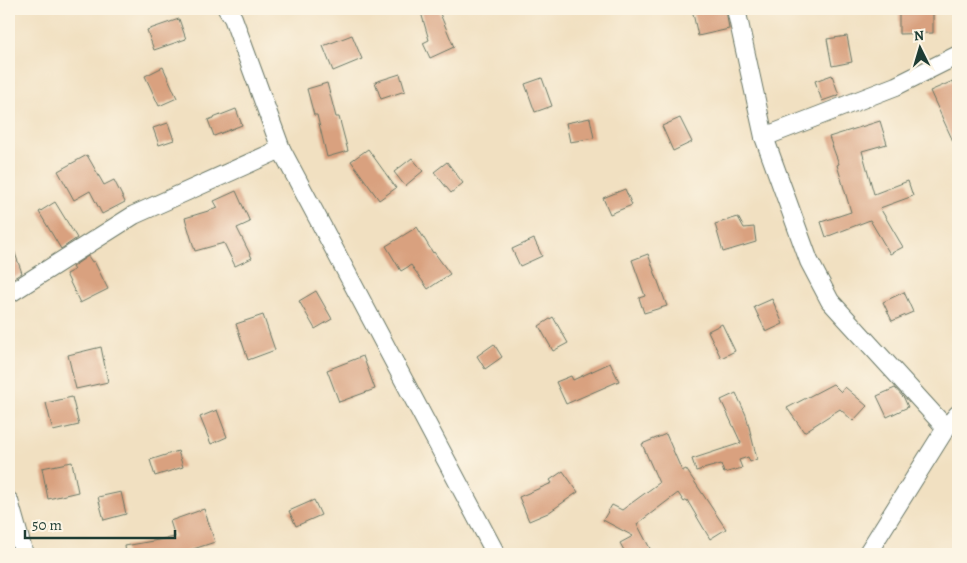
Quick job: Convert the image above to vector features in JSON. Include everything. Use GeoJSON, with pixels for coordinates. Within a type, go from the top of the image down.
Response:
{"type":"FeatureCollection","features":[{"type":"Feature","properties":{"kind":"street"},"geometry":{"type":"LineString","coordinates":[[228,9],[282,149],[496,554]]}},
{"type":"Feature","properties":{"kind":"street"},"geometry":{"type":"LineString","coordinates":[[736,9],[764,137],[809,261],[830,301],[946,428]]}},
{"type":"Feature","properties":{"kind":"street"},"geometry":{"type":"LineString","coordinates":[[764,137],[896,86],[958,55]]}},
{"type":"Feature","properties":{"kind":"street"},"geometry":{"type":"LineString","coordinates":[[9,294],[134,214],[282,149]]}},
{"type":"Feature","properties":{"kind":"street"},"geometry":{"type":"LineString","coordinates":[[867,554],[946,428],[958,414]]}},
{"type":"Feature","properties":{"kind":"street"},"geometry":{"type":"LineString","coordinates":[[9,501],[24,554]]}},
{"type":"Feature","properties":{"kind":"building"},"geometry":{"type":"Polygon","coordinates":[[[420,9],[438,9],[454,47],[430,58],[423,43],[429,40],[420,9]]]}},
{"type":"Feature","properties":{"kind":"building"},"geometry":{"type":"Polygon","coordinates":[[[692,9],[726,9],[729,29],[698,36],[692,9]]]}},
{"type":"Feature","properties":{"kind":"building"},"geometry":{"type":"Polygon","coordinates":[[[933,9],[933,33],[899,34],[899,10],[933,9]]]}},
{"type":"Feature","properties":{"kind":"building"},"geometry":{"type":"Polygon","coordinates":[[[179,19],[186,39],[154,50],[147,30],[179,19]]]}},
{"type":"Feature","properties":{"kind":"building"},"geometry":{"type":"Polygon","coordinates":[[[352,35],[362,59],[333,71],[323,46],[352,35]]]}},
{"type":"Feature","properties":{"kind":"building"},"geometry":{"type":"Polygon","coordinates":[[[847,36],[852,62],[832,66],[827,39],[847,36]]]}},
{"type":"Feature","properties":{"kind":"building"},"geometry":{"type":"Polygon","coordinates":[[[163,67],[177,98],[159,106],[145,76],[163,67]]]}},
{"type":"Feature","properties":{"kind":"building"},"geometry":{"type":"Polygon","coordinates":[[[400,74],[405,91],[381,99],[375,82],[400,74]]]}},
{"type":"Feature","properties":{"kind":"building"},"geometry":{"type":"Polygon","coordinates":[[[832,75],[839,95],[822,101],[815,81],[832,75]]]}},
{"type":"Feature","properties":{"kind":"building"},"geometry":{"type":"Polygon","coordinates":[[[542,78],[552,106],[535,112],[525,84],[542,78]]]}},
{"type":"Feature","properties":{"kind":"building"},"geometry":{"type":"Polygon","coordinates":[[[953,81],[958,93],[958,152],[930,91],[953,81]]]}},
{"type":"Feature","properties":{"kind":"building"},"geometry":{"type":"Polygon","coordinates":[[[327,83],[348,151],[327,157],[317,115],[314,115],[307,89],[327,83]]]}},
{"type":"Feature","properties":{"kind":"building"},"geometry":{"type":"Polygon","coordinates":[[[236,109],[242,125],[214,136],[208,120],[236,109]]]}},
{"type":"Feature","properties":{"kind":"building"},"geometry":{"type":"Polygon","coordinates":[[[590,118],[594,138],[570,142],[566,123],[590,118]]]}},
{"type":"Feature","properties":{"kind":"building"},"geometry":{"type":"Polygon","coordinates":[[[680,118],[692,142],[673,151],[662,126],[680,118]]]}},
{"type":"Feature","properties":{"kind":"building"},"geometry":{"type":"Polygon","coordinates":[[[880,121],[887,144],[862,151],[874,194],[908,181],[913,196],[880,208],[903,247],[890,254],[870,220],[826,237],[821,222],[851,212],[837,165],[839,164],[829,137],[880,121]]]}},
{"type":"Feature","properties":{"kind":"building"},"geometry":{"type":"Polygon","coordinates":[[[168,123],[174,140],[159,145],[153,128],[168,123]]]}},
{"type":"Feature","properties":{"kind":"building"},"geometry":{"type":"Polygon","coordinates":[[[368,149],[396,188],[379,200],[351,161],[368,149]]]}},
{"type":"Feature","properties":{"kind":"building"},"geometry":{"type":"Polygon","coordinates":[[[87,155],[104,185],[114,180],[125,202],[102,214],[90,191],[74,200],[58,171],[87,155]]]}},
{"type":"Feature","properties":{"kind":"building"},"geometry":{"type":"Polygon","coordinates":[[[412,158],[423,171],[405,186],[394,172],[412,158]]]}},
{"type":"Feature","properties":{"kind":"building"},"geometry":{"type":"Polygon","coordinates":[[[447,162],[463,183],[451,193],[434,172],[447,162]]]}},
{"type":"Feature","properties":{"kind":"building"},"geometry":{"type":"Polygon","coordinates":[[[625,189],[632,205],[610,214],[603,198],[625,189]]]}},
{"type":"Feature","properties":{"kind":"building"},"geometry":{"type":"Polygon","coordinates":[[[236,191],[250,222],[237,228],[252,258],[235,266],[224,243],[195,251],[185,218],[218,208],[214,201],[236,191]]]}},
{"type":"Feature","properties":{"kind":"building"},"geometry":{"type":"Polygon","coordinates":[[[55,202],[77,238],[61,249],[39,212],[55,202]]]}},
{"type":"Feature","properties":{"kind":"building"},"geometry":{"type":"Polygon","coordinates":[[[738,217],[744,228],[754,227],[756,242],[723,252],[715,224],[738,217]]]}},
{"type":"Feature","properties":{"kind":"building"},"geometry":{"type":"Polygon","coordinates":[[[417,227],[433,253],[450,274],[428,289],[411,265],[401,271],[386,246],[417,227]]]}},
{"type":"Feature","properties":{"kind":"building"},"geometry":{"type":"Polygon","coordinates":[[[534,239],[542,256],[520,266],[512,249],[534,239]]]}},
{"type":"Feature","properties":{"kind":"building"},"geometry":{"type":"Polygon","coordinates":[[[9,242],[11,242],[22,273],[9,281],[9,242]]]}},
{"type":"Feature","properties":{"kind":"building"},"geometry":{"type":"Polygon","coordinates":[[[648,254],[667,306],[644,313],[639,298],[645,296],[632,260],[648,254]]]}},
{"type":"Feature","properties":{"kind":"building"},"geometry":{"type":"Polygon","coordinates":[[[88,256],[92,262],[94,261],[108,289],[80,303],[66,274],[74,270],[72,267],[88,256]]]}},
{"type":"Feature","properties":{"kind":"building"},"geometry":{"type":"Polygon","coordinates":[[[316,291],[332,319],[315,329],[299,301],[316,291]]]}},
{"type":"Feature","properties":{"kind":"building"},"geometry":{"type":"Polygon","coordinates":[[[904,292],[913,312],[892,321],[883,302],[904,292]]]}},
{"type":"Feature","properties":{"kind":"building"},"geometry":{"type":"Polygon","coordinates":[[[772,299],[783,324],[766,332],[754,307],[772,299]]]}},
{"type":"Feature","properties":{"kind":"building"},"geometry":{"type":"Polygon","coordinates":[[[263,315],[275,350],[248,360],[236,324],[263,315]]]}},
{"type":"Feature","properties":{"kind":"building"},"geometry":{"type":"Polygon","coordinates":[[[553,317],[568,343],[553,351],[539,326],[553,317]]]}},
{"type":"Feature","properties":{"kind":"building"},"geometry":{"type":"Polygon","coordinates":[[[722,324],[735,351],[721,358],[708,331],[722,324]]]}},
{"type":"Feature","properties":{"kind":"building"},"geometry":{"type":"Polygon","coordinates":[[[494,344],[502,357],[485,369],[477,356],[494,344]]]}},
{"type":"Feature","properties":{"kind":"building"},"geometry":{"type":"Polygon","coordinates":[[[101,347],[108,382],[76,389],[68,355],[101,347]]]}},
{"type":"Feature","properties":{"kind":"building"},"geometry":{"type":"Polygon","coordinates":[[[363,356],[375,389],[339,402],[327,370],[363,356]]]}},
{"type":"Feature","properties":{"kind":"building"},"geometry":{"type":"Polygon","coordinates":[[[610,363],[619,381],[566,404],[556,382],[571,376],[573,380],[610,363]]]}},
{"type":"Feature","properties":{"kind":"building"},"geometry":{"type":"Polygon","coordinates":[[[833,384],[841,392],[845,387],[867,406],[853,421],[840,409],[804,432],[787,408],[833,384]]]}},
{"type":"Feature","properties":{"kind":"building"},"geometry":{"type":"Polygon","coordinates":[[[895,388],[904,398],[908,407],[887,417],[877,396],[895,388]]]}},
{"type":"Feature","properties":{"kind":"building"},"geometry":{"type":"Polygon","coordinates":[[[736,393],[746,415],[757,459],[750,462],[748,457],[739,460],[742,468],[724,473],[721,464],[696,471],[692,459],[741,443],[721,400],[736,393]]]}},
{"type":"Feature","properties":{"kind":"building"},"geometry":{"type":"Polygon","coordinates":[[[72,397],[79,425],[53,431],[46,403],[72,397]]]}},
{"type":"Feature","properties":{"kind":"building"},"geometry":{"type":"Polygon","coordinates":[[[217,410],[227,437],[211,444],[200,417],[217,410]]]}},
{"type":"Feature","properties":{"kind":"building"},"geometry":{"type":"Polygon","coordinates":[[[666,434],[682,471],[686,469],[726,529],[710,539],[687,500],[684,502],[678,493],[637,524],[653,554],[626,554],[620,543],[633,536],[603,520],[612,505],[622,510],[659,483],[642,444],[666,434]]]}},
{"type":"Feature","properties":{"kind":"building"},"geometry":{"type":"Polygon","coordinates":[[[178,451],[183,467],[155,476],[150,460],[178,451]]]}},
{"type":"Feature","properties":{"kind":"building"},"geometry":{"type":"Polygon","coordinates":[[[72,462],[78,492],[48,499],[42,468],[72,462]]]}},
{"type":"Feature","properties":{"kind":"building"},"geometry":{"type":"Polygon","coordinates":[[[563,471],[578,492],[548,513],[529,521],[519,497],[552,483],[550,480],[563,471]]]}},
{"type":"Feature","properties":{"kind":"building"},"geometry":{"type":"Polygon","coordinates":[[[121,492],[126,514],[104,520],[98,497],[121,492]]]}},
{"type":"Feature","properties":{"kind":"building"},"geometry":{"type":"Polygon","coordinates":[[[314,500],[321,515],[296,526],[289,511],[314,500]]]}},
{"type":"Feature","properties":{"kind":"building"},"geometry":{"type":"Polygon","coordinates":[[[204,509],[215,542],[178,554],[126,554],[125,546],[175,537],[170,521],[204,509]]]}}]}
